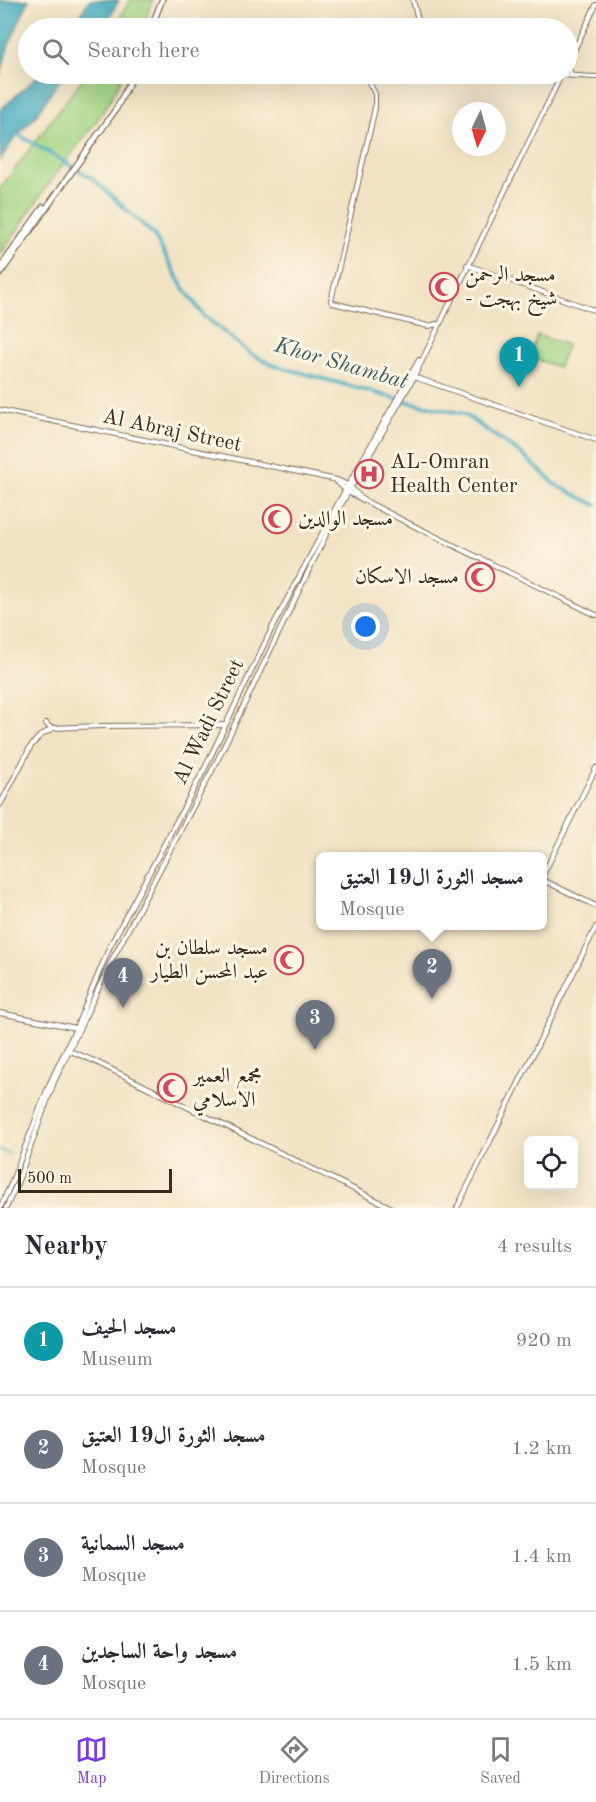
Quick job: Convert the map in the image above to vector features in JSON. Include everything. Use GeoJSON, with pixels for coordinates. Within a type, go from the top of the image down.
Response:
{"type":"FeatureCollection","features":[{"type":"Feature","properties":{"kind":"main road"},"geometry":{"type":"LineString","coordinates":[[154,18],[160,0]]}},
{"type":"Feature","properties":{"kind":"main road"},"geometry":{"type":"LineString","coordinates":[[0,274],[118,106],[128,84]]}},
{"type":"Feature","properties":{"kind":"main road"},"geometry":{"type":"LineString","coordinates":[[0,268],[20,243]]}},
{"type":"Feature","properties":{"kind":"street"},"geometry":{"type":"LineString","coordinates":[[413,0],[418,18]]}},
{"type":"Feature","properties":{"kind":"street"},"geometry":{"type":"LineString","coordinates":[[578,41],[596,5]]}},
{"type":"Feature","properties":{"kind":"street"},"geometry":{"type":"LineString","coordinates":[[578,76],[596,77]]}},
{"type":"Feature","properties":{"kind":"street"},"geometry":{"type":"LineString","coordinates":[[370,84],[375,94],[375,108],[331,301],[428,326],[437,324]]}},
{"type":"Feature","properties":{"kind":"street","name":"Al Wadi Street"},"geometry":{"type":"LineString","coordinates":[[6,1208],[18,1181],[49,1084],[76,1028],[101,965],[205,768],[273,626],[348,489],[414,376],[558,84]]}},
{"type":"Feature","properties":{"kind":"street"},"geometry":{"type":"LineString","coordinates":[[468,264],[596,311]]}},
{"type":"Feature","properties":{"kind":"street","name":"Al Wadi Street"},"geometry":{"type":"LineString","coordinates":[[404,393],[468,264]]}},
{"type":"Feature","properties":{"kind":"street"},"geometry":{"type":"LineString","coordinates":[[428,326],[433,332]]}},
{"type":"Feature","properties":{"kind":"street"},"geometry":{"type":"LineString","coordinates":[[414,376],[596,440]]}},
{"type":"Feature","properties":{"kind":"street","name":"Al Abraj Street"},"geometry":{"type":"LineString","coordinates":[[2,411],[334,480],[348,489]]}},
{"type":"Feature","properties":{"kind":"street"},"geometry":{"type":"LineString","coordinates":[[348,489],[412,525],[596,615]]}},
{"type":"Feature","properties":{"kind":"street","name":"Al Wadi Street"},"geometry":{"type":"LineString","coordinates":[[0,1208],[54,1082],[112,960],[211,773],[348,489]]}},
{"type":"Feature","properties":{"kind":"street"},"geometry":{"type":"LineString","coordinates":[[247,680],[254,684]]}},
{"type":"Feature","properties":{"kind":"street"},"geometry":{"type":"LineString","coordinates":[[243,688],[248,687],[251,692]]}},
{"type":"Feature","properties":{"kind":"street"},"geometry":{"type":"LineString","coordinates":[[46,723],[53,728],[225,725]]}},
{"type":"Feature","properties":{"kind":"street"},"geometry":{"type":"LineString","coordinates":[[0,805],[31,747],[40,736],[53,728]]}},
{"type":"Feature","properties":{"kind":"street"},"geometry":{"type":"LineString","coordinates":[[205,768],[207,773],[211,773]]}},
{"type":"Feature","properties":{"kind":"street"},"geometry":{"type":"LineString","coordinates":[[547,867],[596,768]]}},
{"type":"Feature","properties":{"kind":"street"},"geometry":{"type":"LineString","coordinates":[[201,775],[208,778]]}},
{"type":"Feature","properties":{"kind":"street"},"geometry":{"type":"LineString","coordinates":[[148,874],[155,878]]}},
{"type":"Feature","properties":{"kind":"street"},"geometry":{"type":"LineString","coordinates":[[144,881],[149,881],[152,885]]}},
{"type":"Feature","properties":{"kind":"street"},"geometry":{"type":"LineString","coordinates":[[547,882],[596,906]]}},
{"type":"Feature","properties":{"kind":"street"},"geometry":{"type":"LineString","coordinates":[[457,1208],[596,927]]}},
{"type":"Feature","properties":{"kind":"street"},"geometry":{"type":"LineString","coordinates":[[0,1013],[76,1028]]}},
{"type":"Feature","properties":{"kind":"street"},"geometry":{"type":"LineString","coordinates":[[70,1051],[392,1208]]}},
{"type":"Feature","properties":{"kind":"green space"},"geometry":{"type":"Polygon","coordinates":[[[130,0],[153,0],[146,18],[120,18],[130,0]]]}},
{"type":"Feature","properties":{"kind":"green space"},"geometry":{"type":"Polygon","coordinates":[[[79,84],[119,84],[102,113],[0,255],[0,189],[79,84]]]}},
{"type":"Feature","properties":{"kind":"green space"},"geometry":{"type":"Polygon","coordinates":[[[537,335],[567,345],[559,367],[529,357],[537,335]]]}},
{"type":"Feature","properties":{"kind":"water"},"geometry":{"type":"Polygon","coordinates":[[[0,0],[29,0],[21,18],[18,18],[18,25],[8,47],[0,77],[0,0]]]}},
{"type":"Feature","properties":{"kind":"water"},"geometry":{"type":"Polygon","coordinates":[[[89,0],[119,0],[109,18],[79,18],[89,0]]]}},
{"type":"Feature","properties":{"kind":"water"},"geometry":{"type":"Polygon","coordinates":[[[29,84],[57,84],[34,118],[14,139],[0,160],[0,110],[29,84]]]}},
{"type":"Feature","properties":{"kind":"waterway","name":"Khor Shambat"},"geometry":{"type":"LineString","coordinates":[[14,132],[92,178],[154,235],[181,284],[204,316],[251,354],[273,365],[405,401],[464,414],[524,456],[556,485],[596,505]]}},
{"type":"Feature","properties":{"kind":"waterway"},"geometry":{"type":"LineString","coordinates":[[0,1150],[9,1154]]}},
{"type":"Feature","properties":{"kind":"place","name":"مسجد الرحمن - شيخ بهجت"},"geometry":{"type":"Point","coordinates":[444,287]}},
{"type":"Feature","properties":{"kind":"place","name":"مسجد الحيف"},"geometry":{"type":"Point","coordinates":[519,387]}},
{"type":"Feature","properties":{"kind":"place","name":"AL-Omran Health Center"},"geometry":{"type":"Point","coordinates":[369,474]}},
{"type":"Feature","properties":{"kind":"place","name":"مسجد الوالدين"},"geometry":{"type":"Point","coordinates":[277,519]}},
{"type":"Feature","properties":{"kind":"place","name":"مسجد الاسكان"},"geometry":{"type":"Point","coordinates":[480,577]}},
{"type":"Feature","properties":{"kind":"place","name":"مسجد سلطان بن عبد المحسن الطيار"},"geometry":{"type":"Point","coordinates":[289,960]}},
{"type":"Feature","properties":{"kind":"place","name":"مسجد الثورة ال19 العتيق"},"geometry":{"type":"Point","coordinates":[432,999]}},
{"type":"Feature","properties":{"kind":"place","name":"مسجد واحة الساجدين"},"geometry":{"type":"Point","coordinates":[123,1008]}},
{"type":"Feature","properties":{"kind":"place","name":"مسجد السمانية"},"geometry":{"type":"Point","coordinates":[315,1050]}},
{"type":"Feature","properties":{"kind":"place","name":"مجمع العمير الاسلامي"},"geometry":{"type":"Point","coordinates":[172,1088]}}]}
